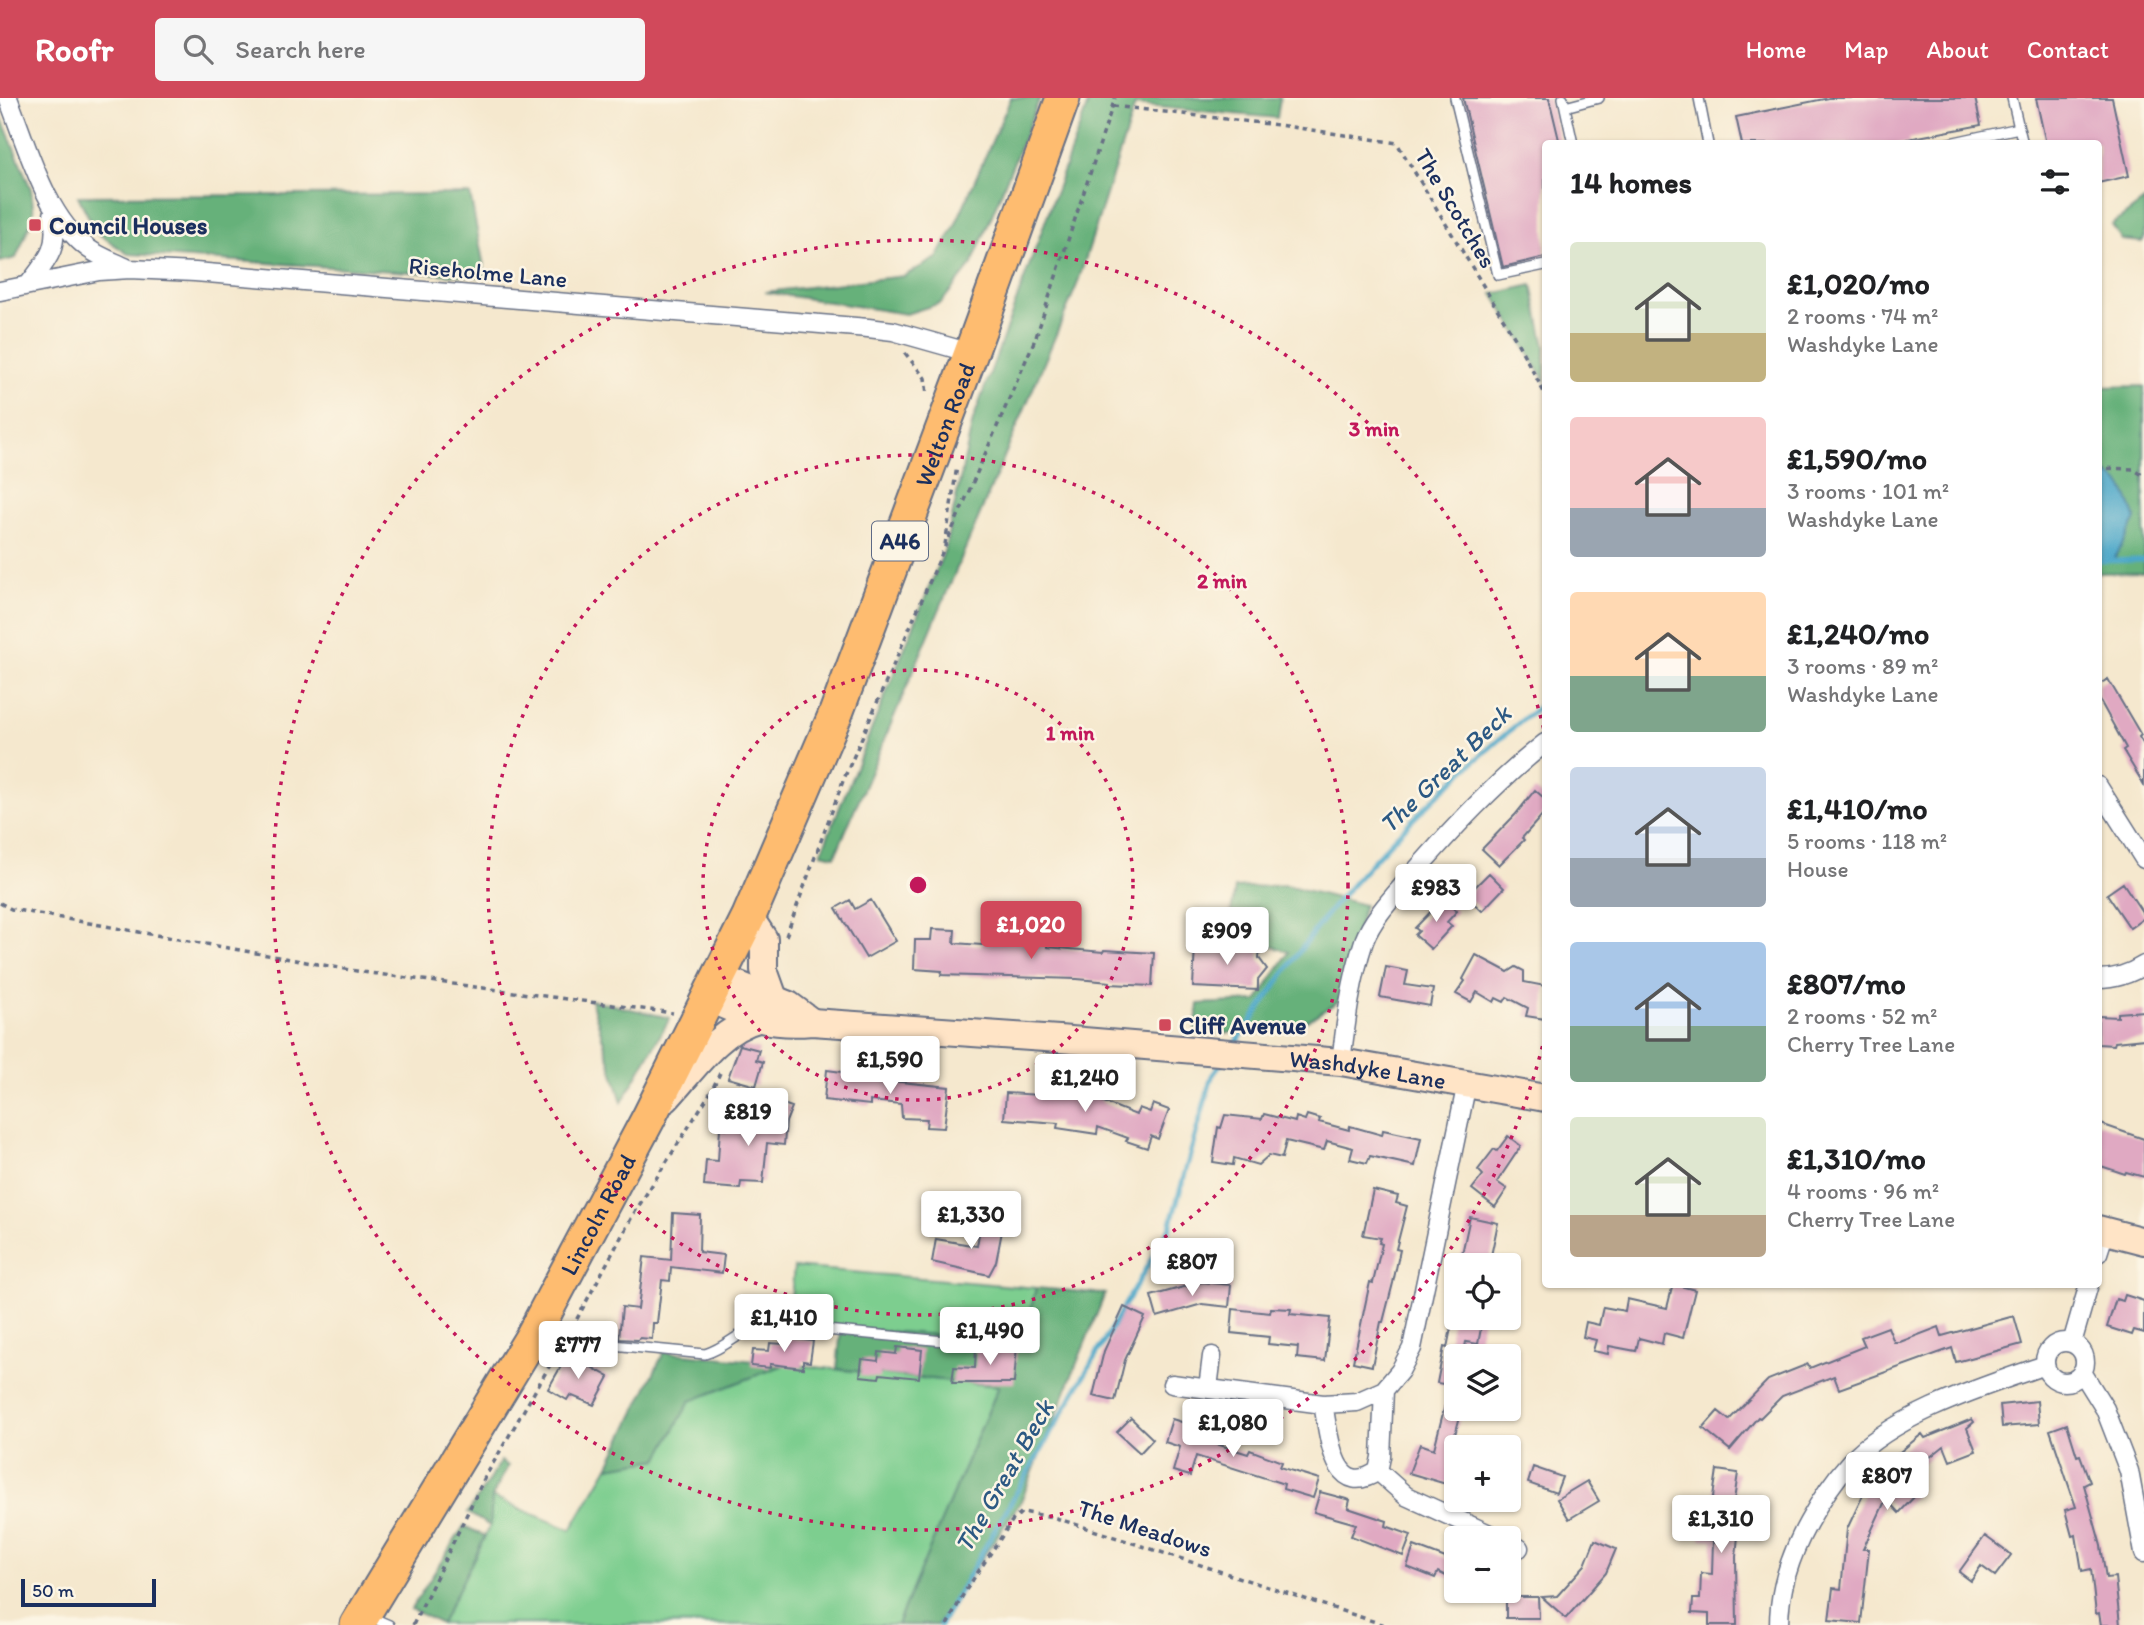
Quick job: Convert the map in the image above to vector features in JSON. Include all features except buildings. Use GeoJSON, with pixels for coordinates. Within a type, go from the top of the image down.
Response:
{"type":"FeatureCollection","features":[{"type":"Feature","properties":{"kind":"highway","name":"Welton Road"},"geometry":{"type":"LineString","coordinates":[[709,997],[749,916],[836,713],[1063,98]]}},
{"type":"Feature","properties":{"kind":"highway","name":"Lincoln Road"},"geometry":{"type":"LineString","coordinates":[[370,1621],[532,1337],[648,1119],[709,997]]}},
{"type":"Feature","properties":{"kind":"street"},"geometry":{"type":"LineString","coordinates":[[8,98],[52,207],[66,229],[90,250],[131,269]]}},
{"type":"Feature","properties":{"kind":"street"},"geometry":{"type":"LineString","coordinates":[[29,284],[49,257],[57,235],[52,207]]}},
{"type":"Feature","properties":{"kind":"street","name":"Riseholme Lane"},"geometry":{"type":"LineString","coordinates":[[0,291],[99,271],[131,269],[208,273],[868,328],[893,331],[971,353]]}},
{"type":"Feature","properties":{"kind":"street"},"geometry":{"type":"LineString","coordinates":[[1341,1062],[1347,1007],[1365,938],[1389,901],[1443,839],[1514,768],[1542,745]]}},
{"type":"Feature","properties":{"kind":"street"},"geometry":{"type":"LineString","coordinates":[[2102,792],[2144,859]]}},
{"type":"Feature","properties":{"kind":"street"},"geometry":{"type":"LineString","coordinates":[[648,1119],[718,1041],[766,1009],[764,939],[749,916]]}},
{"type":"Feature","properties":{"kind":"street"},"geometry":{"type":"LineString","coordinates":[[2102,979],[2111,979],[2135,971],[2144,965]]}},
{"type":"Feature","properties":{"kind":"street","name":"Washdyke Lane"},"geometry":{"type":"LineString","coordinates":[[709,997],[766,1009],[785,1024],[812,1022],[1341,1062],[1542,1097]]}},
{"type":"Feature","properties":{"kind":"street"},"geometry":{"type":"LineString","coordinates":[[1172,1384],[1323,1404],[1357,1402],[1384,1390],[1400,1371],[1412,1348],[1467,1083]]}},
{"type":"Feature","properties":{"kind":"street"},"geometry":{"type":"LineString","coordinates":[[2102,1237],[2144,1241]]}},
{"type":"Feature","properties":{"kind":"street"},"geometry":{"type":"LineString","coordinates":[[2072,1343],[2088,1288]]}},
{"type":"Feature","properties":{"kind":"street"},"geometry":{"type":"LineString","coordinates":[[2072,1343],[2054,1345],[2047,1354],[2045,1365],[2052,1377],[2058,1380],[2071,1380],[2082,1372]]}},
{"type":"Feature","properties":{"kind":"street"},"geometry":{"type":"LineString","coordinates":[[2072,1343],[2084,1355],[2082,1372],[2105,1409],[2129,1471],[2144,1553]]}},
{"type":"Feature","properties":{"kind":"street"},"geometry":{"type":"LineString","coordinates":[[1208,1388],[1212,1356]]}},
{"type":"Feature","properties":{"kind":"street"},"geometry":{"type":"LineString","coordinates":[[1779,1625],[1786,1574],[1801,1536],[1825,1494],[1852,1460],[1884,1434],[1922,1414],[1971,1391],[2045,1365]]}},
{"type":"Feature","properties":{"kind":"street"},"geometry":{"type":"LineString","coordinates":[[1323,1404],[1336,1464],[1342,1473],[1352,1478],[1371,1476],[1378,1471],[1381,1457],[1384,1390]]}},
{"type":"Feature","properties":{"kind":"street"},"geometry":{"type":"LineString","coordinates":[[1378,1471],[1406,1496],[1472,1526]]}},
{"type":"Feature","properties":{"kind":"lane"},"geometry":{"type":"LineString","coordinates":[[1455,98],[1498,275],[1542,266]]}},
{"type":"Feature","properties":{"kind":"lane"},"geometry":{"type":"LineString","coordinates":[[1572,140],[1564,102],[1599,98]]}},
{"type":"Feature","properties":{"kind":"lane"},"geometry":{"type":"LineString","coordinates":[[1699,98],[1706,140]]}},
{"type":"Feature","properties":{"kind":"lane"},"geometry":{"type":"LineString","coordinates":[[2012,98],[2022,140]]}},
{"type":"Feature","properties":{"kind":"lane"},"geometry":{"type":"LineString","coordinates":[[1964,140],[2019,128]]}},
{"type":"Feature","properties":{"kind":"lane"},"geometry":{"type":"LineString","coordinates":[[532,1337],[705,1354],[718,1351],[748,1328],[761,1324],[966,1343]]}},
{"type":"Feature","properties":{"kind":"path"},"geometry":{"type":"LineString","coordinates":[[786,937],[844,781],[1036,337],[1115,98]]}},
{"type":"Feature","properties":{"kind":"path","name":"The Scotches"},"geometry":{"type":"LineString","coordinates":[[1112,106],[1278,125],[1397,143],[1516,340],[1542,388]]}},
{"type":"Feature","properties":{"kind":"path"},"geometry":{"type":"LineString","coordinates":[[2102,468],[2133,469],[2144,476]]}},
{"type":"Feature","properties":{"kind":"path"},"geometry":{"type":"LineString","coordinates":[[0,903],[11,909],[362,972],[621,1006],[709,997]]}},
{"type":"Feature","properties":{"kind":"path","name":"The Meadows"},"geometry":{"type":"LineString","coordinates":[[947,1625],[1012,1521],[1022,1512],[1053,1517],[1385,1625]]}},
{"type":"Feature","properties":{"kind":"green space"},"geometry":{"type":"Polygon","coordinates":[[[1011,98],[1040,98],[972,264],[941,303],[906,314],[765,292],[904,276],[937,258],[954,228],[1011,98]]]}},
{"type":"Feature","properties":{"kind":"green space"},"geometry":{"type":"Polygon","coordinates":[[[1090,98],[1280,98],[1277,118],[1135,105],[1077,285],[835,856],[821,853],[945,549],[973,420],[1090,98]]]}},
{"type":"Feature","properties":{"kind":"green space"},"geometry":{"type":"Polygon","coordinates":[[[0,114],[31,189],[34,215],[16,258],[0,262],[0,114]]]}},
{"type":"Feature","properties":{"kind":"green space"},"geometry":{"type":"Polygon","coordinates":[[[470,194],[486,277],[128,254],[96,232],[78,196],[470,194]]]}},
{"type":"Feature","properties":{"kind":"green space"},"geometry":{"type":"Polygon","coordinates":[[[2144,201],[2142,242],[2122,240],[2112,225],[2144,201]]]}},
{"type":"Feature","properties":{"kind":"green space"},"geometry":{"type":"Polygon","coordinates":[[[1532,285],[1542,332],[1542,376],[1493,294],[1532,285]]]}},
{"type":"Feature","properties":{"kind":"green space"},"geometry":{"type":"Polygon","coordinates":[[[2144,386],[2144,572],[2102,573],[2102,560],[2107,561],[2109,474],[2102,473],[2102,387],[2144,386]]]}},
{"type":"Feature","properties":{"kind":"green space"},"geometry":{"type":"Polygon","coordinates":[[[1286,885],[1364,905],[1339,1001],[1297,1027],[1267,1033],[1195,1033],[1198,1004],[1257,1001],[1289,952],[1257,941],[1230,918],[1235,888],[1286,885]]]}},
{"type":"Feature","properties":{"kind":"green space"},"geometry":{"type":"Polygon","coordinates":[[[591,1000],[670,1018],[622,1102],[591,1000]]]}},
{"type":"Feature","properties":{"kind":"green space"},"geometry":{"type":"Polygon","coordinates":[[[794,1267],[1036,1288],[1023,1341],[841,1328],[789,1320],[794,1267]]]}},
{"type":"Feature","properties":{"kind":"green space"},"geometry":{"type":"Polygon","coordinates":[[[1036,1288],[1105,1294],[1021,1501],[937,1625],[897,1625],[999,1386],[837,1369],[841,1328],[1023,1341],[1036,1288]]]}},
{"type":"Feature","properties":{"kind":"green space"},"geometry":{"type":"Polygon","coordinates":[[[664,1352],[786,1364],[690,1401],[658,1459],[608,1467],[664,1352]]]}},
{"type":"Feature","properties":{"kind":"green space"},"geometry":{"type":"Polygon","coordinates":[[[786,1364],[999,1386],[897,1625],[441,1624],[490,1526],[492,1497],[571,1530],[608,1467],[658,1459],[689,1401],[786,1364]]]}},
{"type":"Feature","properties":{"kind":"green space"},"geometry":{"type":"Polygon","coordinates":[[[501,1461],[508,1466],[492,1497],[490,1526],[468,1513],[501,1461]]]}},
{"type":"Feature","properties":{"kind":"green space"},"geometry":{"type":"Polygon","coordinates":[[[464,1526],[485,1536],[441,1624],[411,1609],[464,1526]]]}},
{"type":"Feature","properties":{"kind":"water"},"geometry":{"type":"Polygon","coordinates":[[[2102,474],[2120,483],[2136,519],[2115,558],[2102,560],[2102,474]]]}},
{"type":"Feature","properties":{"kind":"waterway","name":"The Great Beck"},"geometry":{"type":"LineString","coordinates":[[2102,561],[2144,560]]}},
{"type":"Feature","properties":{"kind":"waterway","name":"The Great Beck"},"geometry":{"type":"LineString","coordinates":[[1234,1046],[1310,937],[1385,848],[1436,797],[1542,705]]}},
{"type":"Feature","properties":{"kind":"waterway","name":"The Great Beck"},"geometry":{"type":"LineString","coordinates":[[940,1625],[1170,1227],[1212,1076],[1222,1062]]}},
{"type":"Feature","properties":{"kind":"place","name":"Council Houses"},"geometry":{"type":"Point","coordinates":[35,225]}},
{"type":"Feature","properties":{"kind":"place","name":"Cliff Avenue"},"geometry":{"type":"Point","coordinates":[1165,1025]}}]}
